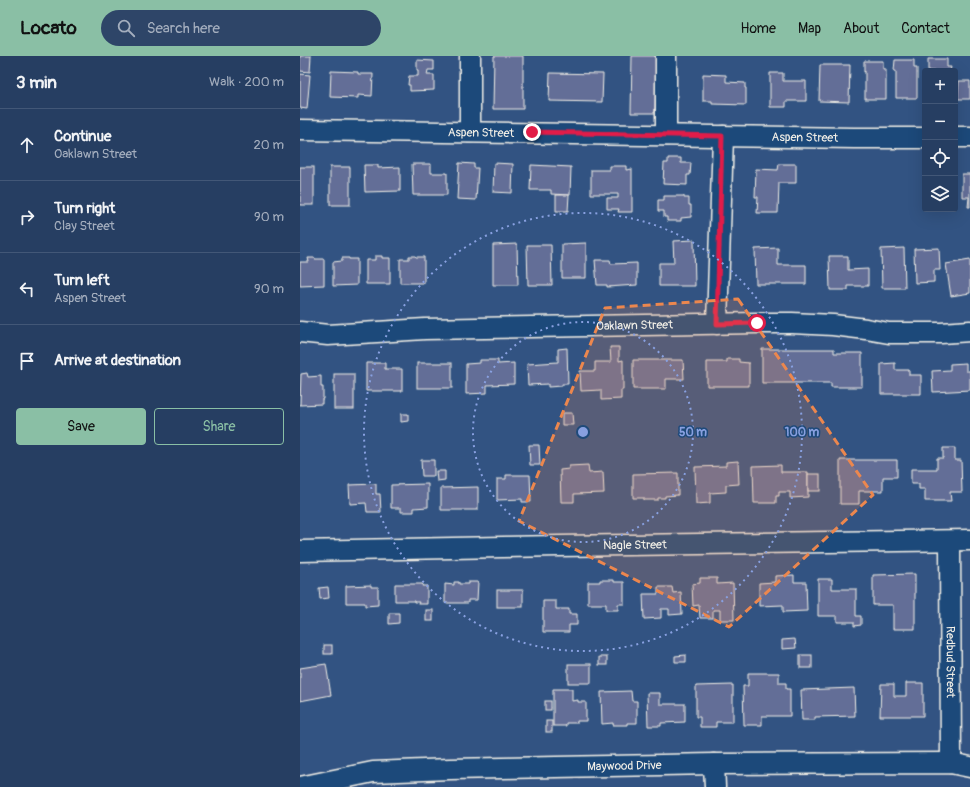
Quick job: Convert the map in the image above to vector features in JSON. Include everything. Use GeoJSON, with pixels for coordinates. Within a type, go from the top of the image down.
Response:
{"type":"FeatureCollection","features":[{"type":"Feature","properties":{"kind":"street"},"geometry":{"type":"LineString","coordinates":[[470,56],[470,132]]}},
{"type":"Feature","properties":{"kind":"street"},"geometry":{"type":"LineString","coordinates":[[666,56],[666,135]]}},
{"type":"Feature","properties":{"kind":"street","name":"Aspen Street"},"geometry":{"type":"LineString","coordinates":[[300,130],[922,138]]}},
{"type":"Feature","properties":{"kind":"street"},"geometry":{"type":"LineString","coordinates":[[717,324],[722,136]]}},
{"type":"Feature","properties":{"kind":"street"},"geometry":{"type":"LineString","coordinates":[[958,138],[970,138]]}},
{"type":"Feature","properties":{"kind":"street","name":"Oaklawn Street"},"geometry":{"type":"LineString","coordinates":[[300,332],[328,335],[425,329],[792,323],[866,329],[889,333],[941,333],[970,331]]}},
{"type":"Feature","properties":{"kind":"street","name":"Nagle Street"},"geometry":{"type":"LineString","coordinates":[[300,551],[970,540]]}},
{"type":"Feature","properties":{"kind":"street","name":"Redbud Street"},"geometry":{"type":"LineString","coordinates":[[950,541],[950,763]]}},
{"type":"Feature","properties":{"kind":"street"},"geometry":{"type":"LineString","coordinates":[[950,763],[970,767]]}},
{"type":"Feature","properties":{"kind":"street","name":"Maywood Drive"},"geometry":{"type":"LineString","coordinates":[[300,787],[373,772],[450,769],[714,764],[950,763]]}},
{"type":"Feature","properties":{"kind":"street"},"geometry":{"type":"LineString","coordinates":[[714,764],[715,787]]}},
{"type":"Feature","properties":{"kind":"highlighted area"},"geometry":{"type":"Polygon","coordinates":[[[738,299],[873,495],[729,627],[519,521],[605,308],[738,299]]]}},
{"type":"Feature","properties":{"kind":"building"},"geometry":{"type":"Polygon","coordinates":[[[300,56],[311,56],[310,72],[300,71],[300,56]]]}},
{"type":"Feature","properties":{"kind":"building"},"geometry":{"type":"Polygon","coordinates":[[[494,56],[523,56],[523,109],[493,109],[494,56]]]}},
{"type":"Feature","properties":{"kind":"building"},"geometry":{"type":"Polygon","coordinates":[[[632,56],[656,56],[655,113],[631,113],[632,56]]]}},
{"type":"Feature","properties":{"kind":"building"},"geometry":{"type":"Polygon","coordinates":[[[928,59],[947,59],[947,67],[951,67],[951,68],[928,68],[928,59]]]}},
{"type":"Feature","properties":{"kind":"building"},"geometry":{"type":"Polygon","coordinates":[[[417,60],[434,61],[434,70],[428,70],[427,75],[434,75],[434,90],[410,91],[410,85],[408,85],[409,76],[418,76],[417,60]]]}},
{"type":"Feature","properties":{"kind":"building"},"geometry":{"type":"Polygon","coordinates":[[[895,60],[914,60],[914,68],[917,68],[917,98],[896,98],[896,71],[894,71],[895,60]]]}},
{"type":"Feature","properties":{"kind":"building"},"geometry":{"type":"Polygon","coordinates":[[[864,61],[883,61],[883,69],[886,69],[886,99],[865,99],[864,61]]]}},
{"type":"Feature","properties":{"kind":"building"},"geometry":{"type":"Polygon","coordinates":[[[820,65],[850,65],[849,102],[819,101],[820,65]]]}},
{"type":"Feature","properties":{"kind":"building"},"geometry":{"type":"Polygon","coordinates":[[[331,71],[373,74],[372,96],[358,95],[358,98],[330,97],[331,71]]]}},
{"type":"Feature","properties":{"kind":"building"},"geometry":{"type":"Polygon","coordinates":[[[550,73],[603,74],[602,102],[549,101],[550,73]]]}},
{"type":"Feature","properties":{"kind":"building"},"geometry":{"type":"Polygon","coordinates":[[[770,73],[783,73],[783,81],[806,81],[806,101],[786,101],[786,107],[770,107],[770,73]]]}},
{"type":"Feature","properties":{"kind":"building"},"geometry":{"type":"Polygon","coordinates":[[[300,74],[310,75],[307,109],[300,108],[300,74]]]}},
{"type":"Feature","properties":{"kind":"building"},"geometry":{"type":"Polygon","coordinates":[[[703,74],[726,75],[726,82],[745,83],[746,105],[712,104],[712,101],[703,101],[703,74]]]}},
{"type":"Feature","properties":{"kind":"building"},"geometry":{"type":"Polygon","coordinates":[[[959,81],[970,81],[970,99],[958,99],[959,81]]]}},
{"type":"Feature","properties":{"kind":"building"},"geometry":{"type":"Polygon","coordinates":[[[668,158],[681,158],[681,163],[691,163],[690,175],[687,175],[687,185],[663,184],[664,163],[668,163],[668,158]]]}},
{"type":"Feature","properties":{"kind":"building"},"geometry":{"type":"Polygon","coordinates":[[[459,163],[474,164],[474,168],[478,168],[476,200],[457,199],[459,163]]]}},
{"type":"Feature","properties":{"kind":"building"},"geometry":{"type":"Polygon","coordinates":[[[494,163],[513,164],[512,193],[493,192],[494,163]]]}},
{"type":"Feature","properties":{"kind":"building"},"geometry":{"type":"Polygon","coordinates":[[[412,164],[431,164],[431,173],[447,173],[447,195],[413,195],[412,164]]]}},
{"type":"Feature","properties":{"kind":"building"},"geometry":{"type":"Polygon","coordinates":[[[779,164],[796,164],[796,183],[779,183],[778,213],[757,213],[758,197],[755,197],[756,169],[778,170],[779,164]]]}},
{"type":"Feature","properties":{"kind":"building"},"geometry":{"type":"Polygon","coordinates":[[[364,165],[378,165],[378,168],[400,167],[400,191],[365,192],[364,165]]]}},
{"type":"Feature","properties":{"kind":"building"},"geometry":{"type":"Polygon","coordinates":[[[531,165],[571,167],[570,195],[551,194],[551,190],[530,190],[531,165]]]}},
{"type":"Feature","properties":{"kind":"building"},"geometry":{"type":"Polygon","coordinates":[[[610,166],[626,166],[626,170],[632,169],[632,212],[618,212],[619,209],[607,209],[607,198],[618,198],[618,194],[591,194],[591,170],[610,170],[610,166]]]}},
{"type":"Feature","properties":{"kind":"building"},"geometry":{"type":"Polygon","coordinates":[[[300,167],[314,167],[314,205],[300,205],[300,167]]]}},
{"type":"Feature","properties":{"kind":"building"},"geometry":{"type":"Polygon","coordinates":[[[330,167],[350,167],[350,205],[330,205],[330,167]]]}},
{"type":"Feature","properties":{"kind":"building"},"geometry":{"type":"Polygon","coordinates":[[[962,174],[970,174],[970,207],[968,207],[969,197],[962,197],[962,174]]]}},
{"type":"Feature","properties":{"kind":"building"},"geometry":{"type":"Polygon","coordinates":[[[556,195],[569,195],[568,211],[556,211],[556,195]]]}},
{"type":"Feature","properties":{"kind":"building"},"geometry":{"type":"Polygon","coordinates":[[[664,196],[684,196],[684,198],[689,198],[689,205],[691,205],[691,217],[681,218],[681,221],[667,221],[667,217],[664,217],[664,211],[658,211],[658,200],[664,200],[664,196]]]}},
{"type":"Feature","properties":{"kind":"building"},"geometry":{"type":"Polygon","coordinates":[[[694,240],[695,286],[659,286],[659,263],[674,263],[673,241],[694,240]]]}},
{"type":"Feature","properties":{"kind":"building"},"geometry":{"type":"Polygon","coordinates":[[[586,243],[586,278],[562,278],[562,244],[586,243]]]}},
{"type":"Feature","properties":{"kind":"building"},"geometry":{"type":"Polygon","coordinates":[[[517,244],[518,285],[493,285],[493,245],[517,244]]]}},
{"type":"Feature","properties":{"kind":"building"},"geometry":{"type":"Polygon","coordinates":[[[527,245],[551,245],[552,285],[528,285],[527,245]]]}},
{"type":"Feature","properties":{"kind":"building"},"geometry":{"type":"Polygon","coordinates":[[[778,248],[778,265],[806,265],[806,284],[756,284],[755,249],[778,248]]]}},
{"type":"Feature","properties":{"kind":"building"},"geometry":{"type":"Polygon","coordinates":[[[904,248],[905,288],[882,288],[881,249],[904,248]]]}},
{"type":"Feature","properties":{"kind":"building"},"geometry":{"type":"Polygon","coordinates":[[[939,248],[940,270],[934,270],[934,282],[915,283],[914,249],[939,248]]]}},
{"type":"Feature","properties":{"kind":"building"},"geometry":{"type":"Polygon","coordinates":[[[375,256],[390,258],[390,284],[366,284],[366,260],[375,260],[375,256]]]}},
{"type":"Feature","properties":{"kind":"building"},"geometry":{"type":"Polygon","coordinates":[[[409,256],[424,257],[424,283],[400,283],[400,259],[409,259],[409,256]]]}},
{"type":"Feature","properties":{"kind":"building"},"geometry":{"type":"Polygon","coordinates":[[[829,256],[848,256],[848,270],[868,269],[868,286],[848,286],[848,290],[830,290],[829,256]]]}},
{"type":"Feature","properties":{"kind":"building"},"geometry":{"type":"Polygon","coordinates":[[[308,258],[324,259],[324,285],[300,286],[300,262],[309,262],[308,258]]]}},
{"type":"Feature","properties":{"kind":"building"},"geometry":{"type":"Polygon","coordinates":[[[342,258],[357,259],[357,285],[333,286],[333,262],[342,261],[342,258]]]}},
{"type":"Feature","properties":{"kind":"building"},"geometry":{"type":"Polygon","coordinates":[[[595,260],[610,260],[611,264],[637,263],[637,285],[607,287],[607,285],[597,285],[595,260]]]}},
{"type":"Feature","properties":{"kind":"building"},"geometry":{"type":"Polygon","coordinates":[[[970,260],[970,293],[951,296],[946,264],[970,260]]]}},
{"type":"Feature","properties":{"kind":"building"},"geometry":{"type":"Polygon","coordinates":[[[610,347],[619,347],[619,361],[623,360],[623,390],[621,390],[621,399],[601,400],[601,390],[581,391],[580,371],[595,371],[595,362],[611,362],[610,347]]]}},
{"type":"Feature","properties":{"kind":"building"},"geometry":{"type":"Polygon","coordinates":[[[567,348],[568,384],[548,387],[548,384],[528,385],[527,364],[558,362],[558,349],[567,348]]]}},
{"type":"Feature","properties":{"kind":"building"},"geometry":{"type":"Polygon","coordinates":[[[762,349],[834,349],[834,353],[862,353],[862,387],[831,387],[831,383],[762,383],[762,349]]]}},
{"type":"Feature","properties":{"kind":"building"},"geometry":{"type":"Polygon","coordinates":[[[727,359],[739,359],[739,362],[749,363],[749,386],[707,386],[707,362],[727,362],[727,359]]]}},
{"type":"Feature","properties":{"kind":"building"},"geometry":{"type":"Polygon","coordinates":[[[480,360],[498,360],[498,364],[514,363],[514,384],[487,385],[487,393],[466,394],[466,364],[480,363],[480,360]]]}},
{"type":"Feature","properties":{"kind":"building"},"geometry":{"type":"Polygon","coordinates":[[[633,360],[683,360],[684,379],[666,379],[666,389],[633,389],[633,360]]]}},
{"type":"Feature","properties":{"kind":"building"},"geometry":{"type":"Polygon","coordinates":[[[366,363],[385,363],[385,369],[402,369],[402,391],[366,391],[366,363]]]}},
{"type":"Feature","properties":{"kind":"building"},"geometry":{"type":"Polygon","coordinates":[[[417,363],[452,363],[452,388],[417,388],[417,363]]]}},
{"type":"Feature","properties":{"kind":"building"},"geometry":{"type":"Polygon","coordinates":[[[895,363],[895,370],[909,370],[909,375],[921,375],[921,394],[881,394],[881,364],[895,363]]]}},
{"type":"Feature","properties":{"kind":"building"},"geometry":{"type":"Polygon","coordinates":[[[966,363],[966,371],[970,371],[970,390],[933,392],[932,371],[950,370],[950,364],[966,363]]]}},
{"type":"Feature","properties":{"kind":"building"},"geometry":{"type":"Polygon","coordinates":[[[307,373],[308,377],[321,376],[321,387],[323,387],[322,404],[300,405],[301,374],[307,373]]]}},
{"type":"Feature","properties":{"kind":"building"},"geometry":{"type":"Polygon","coordinates":[[[334,374],[354,374],[354,409],[334,409],[334,374]]]}},
{"type":"Feature","properties":{"kind":"building"},"geometry":{"type":"Polygon","coordinates":[[[562,413],[572,413],[573,425],[562,425],[562,413]]]}},
{"type":"Feature","properties":{"kind":"building"},"geometry":{"type":"Polygon","coordinates":[[[401,414],[408,414],[408,421],[401,422],[401,414]]]}},
{"type":"Feature","properties":{"kind":"building"},"geometry":{"type":"Polygon","coordinates":[[[529,445],[539,445],[540,465],[530,465],[529,445]]]}},
{"type":"Feature","properties":{"kind":"building"},"geometry":{"type":"Polygon","coordinates":[[[943,448],[955,448],[955,460],[961,460],[962,492],[950,492],[951,501],[925,501],[925,489],[919,489],[919,484],[911,484],[911,469],[937,469],[937,458],[943,458],[943,448]]]}},
{"type":"Feature","properties":{"kind":"building"},"geometry":{"type":"Polygon","coordinates":[[[421,460],[434,460],[434,476],[422,476],[421,460]]]}},
{"type":"Feature","properties":{"kind":"building"},"geometry":{"type":"Polygon","coordinates":[[[840,460],[897,460],[897,477],[883,477],[883,491],[859,491],[859,504],[840,504],[840,460]]]}},
{"type":"Feature","properties":{"kind":"building"},"geometry":{"type":"Polygon","coordinates":[[[738,461],[739,484],[726,485],[726,492],[710,493],[710,503],[696,504],[695,467],[726,466],[726,462],[738,461]]]}},
{"type":"Feature","properties":{"kind":"building"},"geometry":{"type":"Polygon","coordinates":[[[588,465],[589,473],[603,472],[604,493],[574,494],[574,502],[561,502],[560,470],[569,469],[569,466],[588,465]]]}},
{"type":"Feature","properties":{"kind":"building"},"geometry":{"type":"Polygon","coordinates":[[[781,465],[781,472],[808,472],[808,497],[790,498],[790,492],[779,492],[779,496],[776,496],[776,503],[754,503],[753,466],[781,465]]]}},
{"type":"Feature","properties":{"kind":"building"},"geometry":{"type":"Polygon","coordinates":[[[436,471],[445,471],[445,480],[437,481],[436,471]]]}},
{"type":"Feature","properties":{"kind":"building"},"geometry":{"type":"Polygon","coordinates":[[[678,473],[678,495],[665,496],[665,498],[658,498],[658,500],[633,498],[633,474],[678,473]]]}},
{"type":"Feature","properties":{"kind":"building"},"geometry":{"type":"Polygon","coordinates":[[[808,474],[820,474],[820,491],[808,491],[808,474]]]}},
{"type":"Feature","properties":{"kind":"building"},"geometry":{"type":"Polygon","coordinates":[[[506,475],[530,475],[531,502],[522,502],[522,499],[497,500],[497,479],[506,479],[506,475]]]}},
{"type":"Feature","properties":{"kind":"building"},"geometry":{"type":"Polygon","coordinates":[[[376,484],[376,494],[380,494],[381,512],[367,512],[366,503],[350,504],[349,485],[376,484]]]}},
{"type":"Feature","properties":{"kind":"building"},"geometry":{"type":"Polygon","coordinates":[[[428,484],[428,507],[414,508],[414,512],[401,512],[401,508],[391,508],[391,485],[428,484]]]}},
{"type":"Feature","properties":{"kind":"building"},"geometry":{"type":"Polygon","coordinates":[[[478,487],[478,510],[441,510],[441,488],[478,487]]]}},
{"type":"Feature","properties":{"kind":"building"},"geometry":{"type":"Polygon","coordinates":[[[915,574],[915,629],[893,629],[893,605],[873,605],[873,575],[915,574]]]}},
{"type":"Feature","properties":{"kind":"building"},"geometry":{"type":"Polygon","coordinates":[[[794,575],[794,582],[806,582],[807,611],[783,612],[783,605],[759,606],[759,583],[775,582],[775,576],[794,575]]]}},
{"type":"Feature","properties":{"kind":"building"},"geometry":{"type":"Polygon","coordinates":[[[700,578],[717,578],[717,584],[733,583],[734,620],[720,620],[720,610],[713,610],[713,618],[700,618],[699,605],[693,606],[692,584],[700,583],[700,578]]]}},
{"type":"Feature","properties":{"kind":"building"},"geometry":{"type":"Polygon","coordinates":[[[818,579],[832,579],[832,589],[856,589],[856,616],[861,616],[861,625],[854,626],[854,622],[837,622],[837,616],[818,616],[818,579]]]}},
{"type":"Feature","properties":{"kind":"building"},"geometry":{"type":"Polygon","coordinates":[[[600,580],[624,582],[624,604],[618,604],[618,610],[606,610],[606,604],[588,604],[588,582],[600,582],[600,580]]]}},
{"type":"Feature","properties":{"kind":"building"},"geometry":{"type":"Polygon","coordinates":[[[454,582],[459,582],[459,584],[468,584],[468,582],[478,582],[477,600],[468,600],[468,603],[445,603],[445,584],[454,585],[454,582]]]}},
{"type":"Feature","properties":{"kind":"building"},"geometry":{"type":"Polygon","coordinates":[[[395,584],[423,584],[422,586],[427,586],[427,604],[418,604],[419,602],[414,601],[395,601],[395,584]]]}},
{"type":"Feature","properties":{"kind":"building"},"geometry":{"type":"Polygon","coordinates":[[[371,585],[371,587],[378,587],[378,605],[365,606],[365,603],[346,603],[346,586],[371,585]]]}},
{"type":"Feature","properties":{"kind":"building"},"geometry":{"type":"Polygon","coordinates":[[[328,587],[329,598],[320,599],[319,588],[328,587]]]}},
{"type":"Feature","properties":{"kind":"building"},"geometry":{"type":"Polygon","coordinates":[[[658,587],[672,587],[673,593],[681,592],[682,614],[669,615],[669,609],[661,609],[661,618],[644,619],[643,594],[658,594],[658,587]]]}},
{"type":"Feature","properties":{"kind":"building"},"geometry":{"type":"Polygon","coordinates":[[[497,590],[523,590],[523,607],[497,607],[497,590]]]}},
{"type":"Feature","properties":{"kind":"building"},"geometry":{"type":"Polygon","coordinates":[[[543,601],[556,601],[556,609],[569,609],[569,614],[577,614],[577,625],[569,625],[569,632],[543,632],[543,601]]]}},
{"type":"Feature","properties":{"kind":"building"},"geometry":{"type":"Polygon","coordinates":[[[426,610],[433,610],[433,621],[426,621],[426,610]]]}},
{"type":"Feature","properties":{"kind":"building"},"geometry":{"type":"Polygon","coordinates":[[[389,613],[399,613],[399,623],[389,624],[389,613]]]}},
{"type":"Feature","properties":{"kind":"building"},"geometry":{"type":"Polygon","coordinates":[[[795,639],[796,648],[782,649],[782,640],[795,639]]]}},
{"type":"Feature","properties":{"kind":"building"},"geometry":{"type":"Polygon","coordinates":[[[324,645],[332,645],[332,654],[324,654],[324,645]]]}},
{"type":"Feature","properties":{"kind":"building"},"geometry":{"type":"Polygon","coordinates":[[[686,655],[686,662],[675,662],[675,656],[686,655]]]}},
{"type":"Feature","properties":{"kind":"building"},"geometry":{"type":"Polygon","coordinates":[[[800,655],[812,655],[812,668],[800,668],[800,655]]]}},
{"type":"Feature","properties":{"kind":"building"},"geometry":{"type":"Polygon","coordinates":[[[599,657],[607,657],[607,665],[599,665],[599,657]]]}},
{"type":"Feature","properties":{"kind":"building"},"geometry":{"type":"Polygon","coordinates":[[[326,664],[331,695],[300,701],[300,668],[326,664]]]}},
{"type":"Feature","properties":{"kind":"building"},"geometry":{"type":"Polygon","coordinates":[[[568,664],[591,664],[591,683],[568,683],[568,664]]]}},
{"type":"Feature","properties":{"kind":"building"},"geometry":{"type":"Polygon","coordinates":[[[748,673],[779,673],[779,683],[786,683],[786,689],[790,689],[790,716],[762,716],[762,725],[744,725],[743,686],[748,686],[748,673]]]}},
{"type":"Feature","properties":{"kind":"building"},"geometry":{"type":"Polygon","coordinates":[[[906,683],[923,683],[923,716],[880,716],[881,684],[894,684],[894,696],[906,696],[906,683]]]}},
{"type":"Feature","properties":{"kind":"building"},"geometry":{"type":"Polygon","coordinates":[[[733,685],[733,722],[716,722],[716,727],[700,727],[700,717],[696,717],[696,686],[733,685]]]}},
{"type":"Feature","properties":{"kind":"building"},"geometry":{"type":"Polygon","coordinates":[[[854,688],[855,716],[815,717],[815,720],[802,720],[801,690],[854,688]]]}},
{"type":"Feature","properties":{"kind":"building"},"geometry":{"type":"Polygon","coordinates":[[[553,689],[572,689],[572,701],[578,700],[578,702],[586,702],[586,721],[566,723],[566,726],[553,726],[553,689]]]}},
{"type":"Feature","properties":{"kind":"building"},"geometry":{"type":"Polygon","coordinates":[[[631,691],[632,701],[637,701],[637,723],[627,723],[627,725],[613,725],[613,723],[602,724],[601,692],[631,691]]]}},
{"type":"Feature","properties":{"kind":"building"},"geometry":{"type":"Polygon","coordinates":[[[647,693],[660,693],[660,704],[685,704],[685,722],[661,723],[661,726],[648,726],[647,693]]]}},
{"type":"Feature","properties":{"kind":"building"},"geometry":{"type":"Polygon","coordinates":[[[545,701],[551,701],[551,710],[545,710],[545,701]]]}},
{"type":"Feature","properties":{"kind":"building"},"geometry":{"type":"Polygon","coordinates":[[[546,721],[552,721],[552,732],[546,732],[546,721]]]}},
{"type":"Feature","properties":{"kind":"route"},"geometry":{"type":"LineString","coordinates":[[532,132],[722,136],[717,324],[757,323]]}}]}
